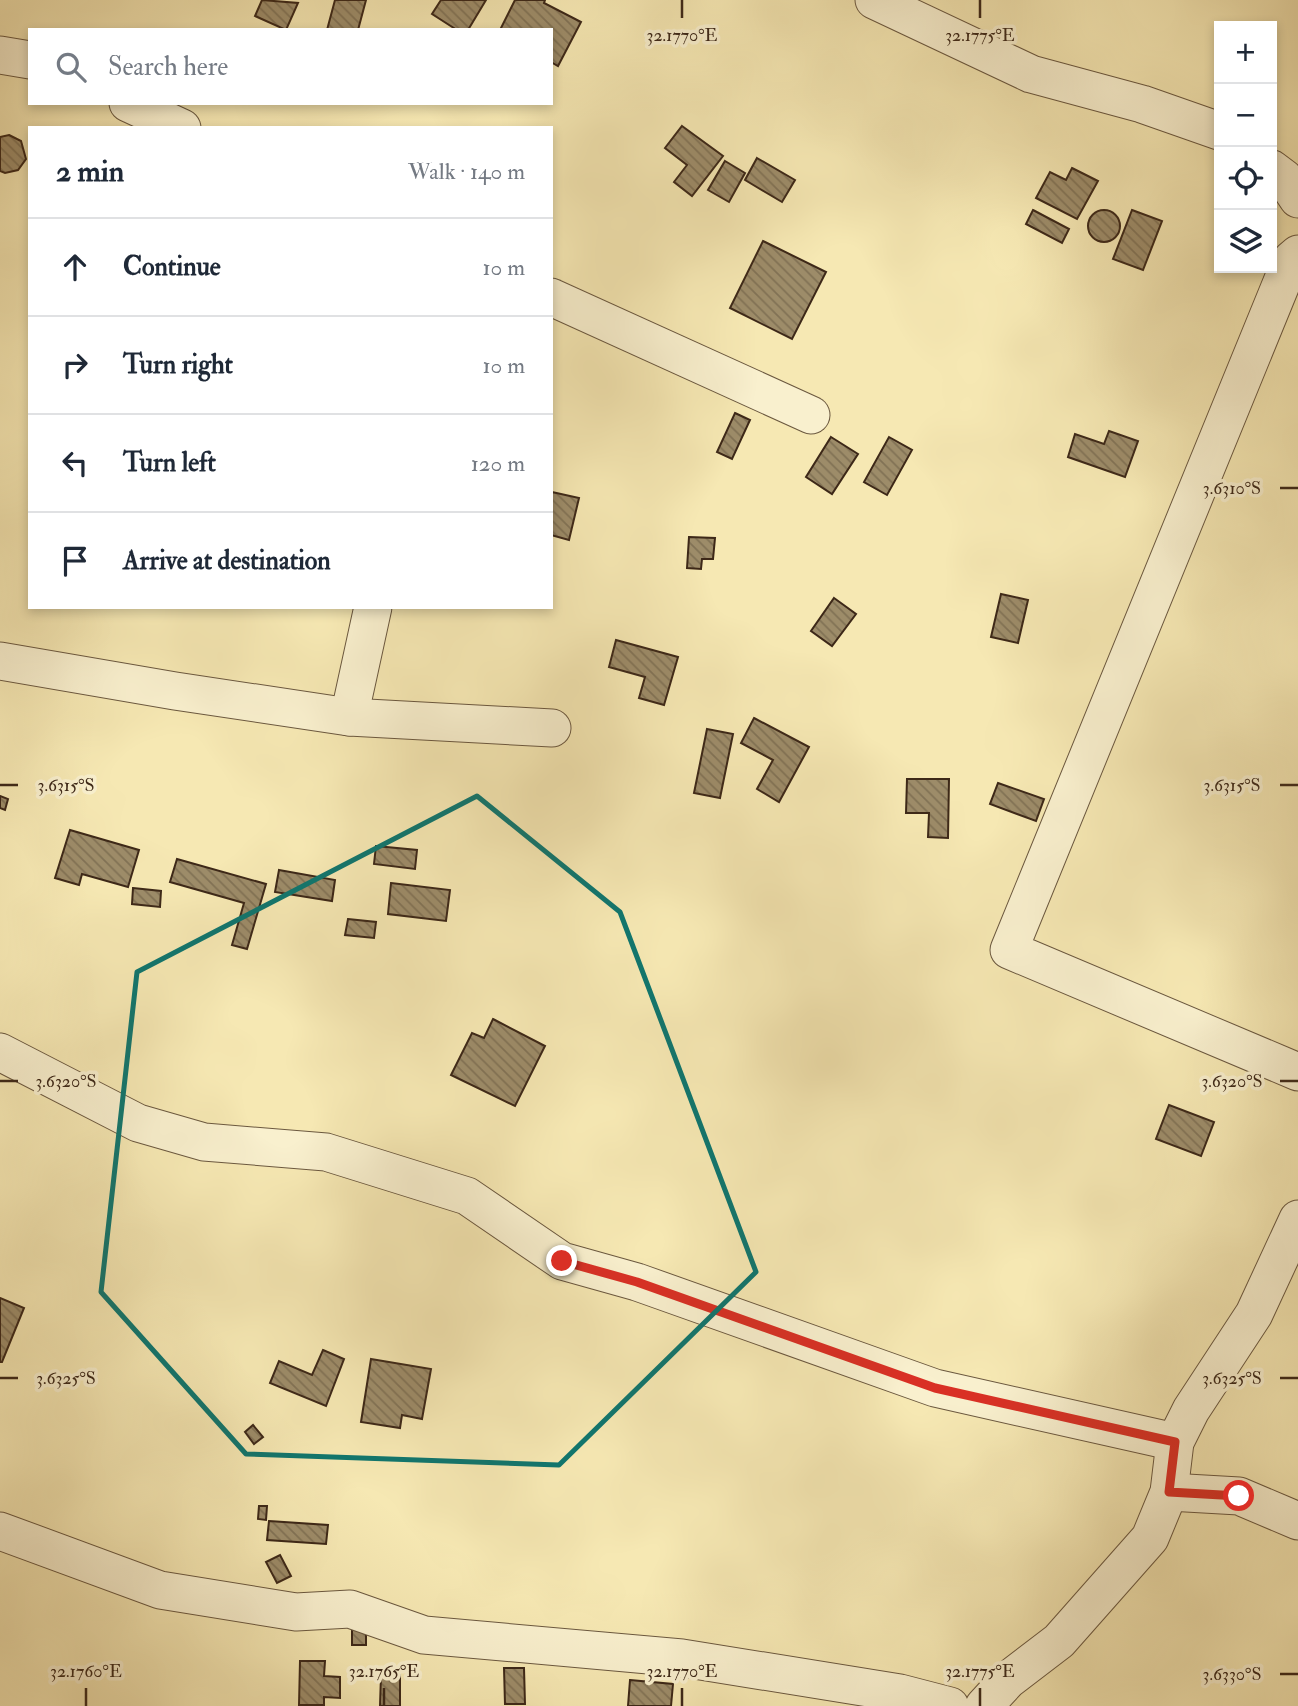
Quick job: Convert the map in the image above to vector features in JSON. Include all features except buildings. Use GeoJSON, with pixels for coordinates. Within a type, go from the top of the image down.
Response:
{"type":"FeatureCollection","features":[{"type":"Feature","properties":{"kind":"street"},"geometry":{"type":"LineString","coordinates":[[874,0],[1031,74],[1142,104],[1214,129]]}},
{"type":"Feature","properties":{"kind":"street"},"geometry":{"type":"LineString","coordinates":[[0,55],[28,60]]}},
{"type":"Feature","properties":{"kind":"street"},"geometry":{"type":"LineString","coordinates":[[132,105],[178,126]]}},
{"type":"Feature","properties":{"kind":"street"},"geometry":{"type":"LineString","coordinates":[[1277,173],[1284,178],[1298,199]]}},
{"type":"Feature","properties":{"kind":"street"},"geometry":{"type":"LineString","coordinates":[[1298,254],[1291,260],[1009,950],[1298,1072]]}},
{"type":"Feature","properties":{"kind":"street"},"geometry":{"type":"LineString","coordinates":[[553,297],[811,415]]}},
{"type":"Feature","properties":{"kind":"street"},"geometry":{"type":"LineString","coordinates":[[349,717],[373,609]]}},
{"type":"Feature","properties":{"kind":"street"},"geometry":{"type":"LineString","coordinates":[[0,660],[175,691],[349,717],[552,728]]}},
{"type":"Feature","properties":{"kind":"street"},"geometry":{"type":"LineString","coordinates":[[0,1052],[138,1123],[204,1142],[326,1152],[467,1196],[562,1261],[637,1282],[935,1388],[1175,1442]]}},
{"type":"Feature","properties":{"kind":"street"},"geometry":{"type":"LineString","coordinates":[[984,1706],[1008,1680],[1059,1641],[1150,1538],[1169,1492],[1175,1442],[1191,1410],[1254,1314],[1298,1219]]}},
{"type":"Feature","properties":{"kind":"street"},"geometry":{"type":"LineString","coordinates":[[1169,1492],[1239,1496],[1298,1521]]}},
{"type":"Feature","properties":{"kind":"street"},"geometry":{"type":"LineString","coordinates":[[0,1531],[160,1590],[296,1612],[350,1609],[424,1634],[682,1658],[900,1693],[950,1706]]}},
{"type":"Feature","properties":{"kind":"highlighted area"},"geometry":{"type":"Polygon","coordinates":[[[477,796],[620,912],[756,1272],[559,1465],[246,1454],[101,1292],[137,972],[477,796]]]}},
{"type":"Feature","properties":{"kind":"route"},"geometry":{"type":"LineString","coordinates":[[562,1261],[637,1282],[935,1388],[1175,1442],[1169,1492],[1239,1496]]}}]}
